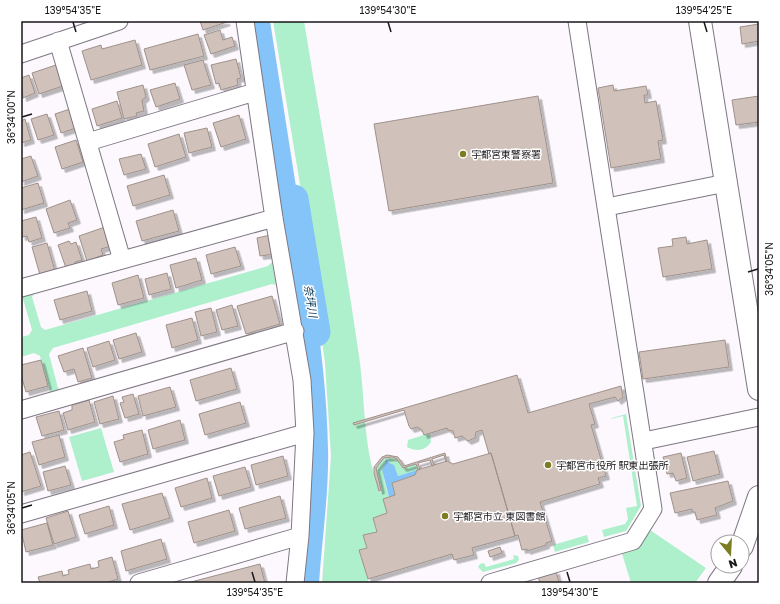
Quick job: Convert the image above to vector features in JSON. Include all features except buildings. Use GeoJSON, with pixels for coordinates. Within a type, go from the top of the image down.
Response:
{"type":"FeatureCollection","features":[{"type":"Feature","properties":{"kind":"street"},"geometry":{"type":"LineString","coordinates":[[21,54],[119,21]]}},
{"type":"Feature","properties":{"kind":"street"},"geometry":{"type":"LineString","coordinates":[[245,21],[274,218],[295,330],[302,380],[305,433],[300,536],[295,583]]}},
{"type":"Feature","properties":{"kind":"street"},"geometry":{"type":"LineString","coordinates":[[490,583],[633,541],[653,509],[644,441],[577,21]]}},
{"type":"Feature","properties":{"kind":"street"},"geometry":{"type":"LineString","coordinates":[[700,21],[759,389]]}},
{"type":"Feature","properties":{"kind":"street"},"geometry":{"type":"LineString","coordinates":[[58,41],[122,260]]}},
{"type":"Feature","properties":{"kind":"street"},"geometry":{"type":"LineString","coordinates":[[88,142],[255,92]]}},
{"type":"Feature","properties":{"kind":"street"},"geometry":{"type":"LineString","coordinates":[[607,207],[726,182]]}},
{"type":"Feature","properties":{"kind":"street"},"geometry":{"type":"LineString","coordinates":[[22,284],[122,260],[274,218]]}},
{"type":"Feature","properties":{"kind":"street"},"geometry":{"type":"LineString","coordinates":[[21,410],[295,330]]}},
{"type":"Feature","properties":{"kind":"street"},"geometry":{"type":"LineString","coordinates":[[644,441],[759,417]]}},
{"type":"Feature","properties":{"kind":"street"},"geometry":{"type":"LineString","coordinates":[[21,514],[305,433]]}},
{"type":"Feature","properties":{"kind":"street"},"geometry":{"type":"LineString","coordinates":[[746,534],[759,497]]}},
{"type":"Feature","properties":{"kind":"street"},"geometry":{"type":"LineString","coordinates":[[139,583],[300,536]]}},
{"type":"Feature","properties":{"kind":"street"},"geometry":{"type":"LineString","coordinates":[[719,583],[725,574]]}},
{"type":"Feature","properties":{"kind":"green space"},"geometry":{"type":"Polygon","coordinates":[[[273,21],[304,21],[353,314],[368,445],[371,462],[382,496],[376,468],[384,458],[386,462],[384,466],[384,475],[389,497],[383,499],[387,513],[373,518],[377,532],[363,535],[367,548],[359,550],[369,583],[322,583],[331,456],[325,363],[315,292],[292,295],[284,243],[309,239],[273,21]]]}},
{"type":"Feature","properties":{"kind":"green space"},"geometry":{"type":"Polygon","coordinates":[[[272,262],[276,285],[272,284],[53,348],[49,354],[58,388],[62,391],[47,395],[50,391],[40,356],[34,353],[21,357],[21,337],[29,335],[32,330],[23,299],[21,297],[34,293],[32,297],[41,327],[45,330],[268,266],[272,262]]]}},
{"type":"Feature","properties":{"kind":"green space"},"geometry":{"type":"Polygon","coordinates":[[[626,414],[641,506],[626,531],[604,537],[602,530],[625,524],[628,519],[626,508],[637,506],[623,416],[611,419],[626,414]]]}},
{"type":"Feature","properties":{"kind":"green space"},"geometry":{"type":"Polygon","coordinates":[[[101,428],[114,472],[82,481],[69,437],[101,428]]]}},
{"type":"Feature","properties":{"kind":"green space"},"geometry":{"type":"Polygon","coordinates":[[[430,433],[431,442],[423,449],[414,450],[407,447],[408,440],[430,433]]]}},
{"type":"Feature","properties":{"kind":"green space"},"geometry":{"type":"Polygon","coordinates":[[[385,457],[397,459],[403,468],[416,464],[418,470],[398,476],[392,464],[388,462],[385,457]]]}},
{"type":"Feature","properties":{"kind":"green space"},"geometry":{"type":"Polygon","coordinates":[[[647,528],[706,568],[695,583],[631,583],[620,547],[647,528]]]}},
{"type":"Feature","properties":{"kind":"green space"},"geometry":{"type":"Polygon","coordinates":[[[587,535],[589,542],[555,552],[553,545],[587,535]]]}},
{"type":"Feature","properties":{"kind":"green space"},"geometry":{"type":"Polygon","coordinates":[[[513,555],[518,556],[519,560],[516,563],[483,572],[478,567],[480,564],[484,563],[486,567],[514,559],[513,555]]]}},
{"type":"Feature","properties":{"kind":"water"},"geometry":{"type":"Polygon","coordinates":[[[251,21],[270,21],[304,238],[284,242],[251,21]]]}},
{"type":"Feature","properties":{"kind":"water"},"geometry":{"type":"Polygon","coordinates":[[[313,293],[325,390],[328,466],[319,583],[299,583],[295,296],[313,293]]]}},
{"type":"Feature","properties":{"kind":"water"},"geometry":{"type":"Polygon","coordinates":[[[385,457],[388,462],[394,465],[398,476],[417,470],[415,475],[392,483],[395,495],[389,497],[382,470],[386,462],[385,457]]]}},
{"type":"Feature","properties":{"kind":"waterway","name":"奈坪川"},"geometry":{"type":"LineString","coordinates":[[294,199],[316,332]]}},
{"type":"Feature","properties":{"kind":"place","name":"宇都宮東警察署"},"geometry":{"type":"Point","coordinates":[463,154]}},
{"type":"Feature","properties":{"kind":"place","name":"宇都宮市役所 駅東出張所"},"geometry":{"type":"Point","coordinates":[548,465]}},
{"type":"Feature","properties":{"kind":"place","name":"宇都宮市立 東図書館"},"geometry":{"type":"Point","coordinates":[445,516]}}]}
